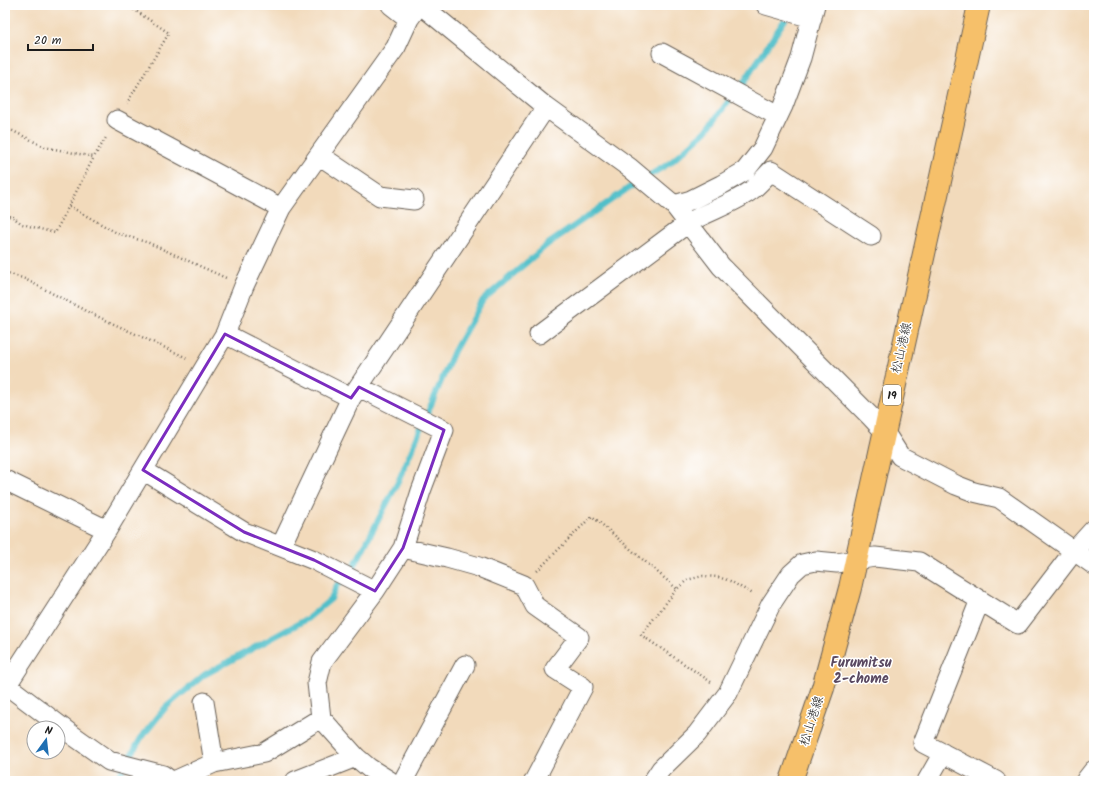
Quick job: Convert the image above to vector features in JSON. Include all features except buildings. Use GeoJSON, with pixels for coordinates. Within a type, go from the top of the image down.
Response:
{"type":"FeatureCollection","features":[{"type":"Feature","properties":{"kind":"main road","name":"松山港線"},"geometry":{"type":"LineString","coordinates":[[791,781],[823,688],[856,561],[979,5]]}},
{"type":"Feature","properties":{"kind":"street"},"geometry":{"type":"LineString","coordinates":[[391,5],[416,10],[630,168],[674,205],[722,266],[884,431],[900,456],[956,485],[974,492],[999,498],[1094,565]]}},
{"type":"Feature","properties":{"kind":"street"},"geometry":{"type":"LineString","coordinates":[[674,205],[691,200],[745,171],[763,148],[778,116],[801,58],[813,11],[766,5]]}},
{"type":"Feature","properties":{"kind":"street"},"geometry":{"type":"LineString","coordinates":[[321,718],[264,753],[214,763],[172,781],[164,775],[109,760],[6,686],[107,530],[225,334],[244,286],[281,208],[396,47],[416,10]]}},
{"type":"Feature","properties":{"kind":"street"},"geometry":{"type":"LineString","coordinates":[[662,53],[778,116]]}},
{"type":"Feature","properties":{"kind":"street"},"geometry":{"type":"LineString","coordinates":[[281,546],[355,392],[546,107]]}},
{"type":"Feature","properties":{"kind":"street"},"geometry":{"type":"LineString","coordinates":[[116,120],[281,208]]}},
{"type":"Feature","properties":{"kind":"street"},"geometry":{"type":"LineString","coordinates":[[319,155],[380,196],[414,200]]}},
{"type":"Feature","properties":{"kind":"street"},"geometry":{"type":"LineString","coordinates":[[539,334],[688,223],[753,189],[771,171],[871,236]]}},
{"type":"Feature","properties":{"kind":"street"},"geometry":{"type":"LineString","coordinates":[[225,334],[444,430],[421,491],[403,548],[375,591],[322,662],[317,683],[321,718],[356,757],[369,768],[390,781]]}},
{"type":"Feature","properties":{"kind":"street"},"geometry":{"type":"LineString","coordinates":[[143,470],[244,532],[314,560],[375,591]]}},
{"type":"Feature","properties":{"kind":"street"},"geometry":{"type":"LineString","coordinates":[[5,480],[107,530]]}},
{"type":"Feature","properties":{"kind":"street"},"geometry":{"type":"LineString","coordinates":[[653,781],[662,769],[697,734],[728,693],[771,604],[791,574],[802,564],[816,560],[834,563],[856,561],[875,557],[919,562],[1018,624],[1074,551],[1094,529]]}},
{"type":"Feature","properties":{"kind":"street"},"geometry":{"type":"LineString","coordinates":[[403,548],[448,558],[479,567],[524,585],[535,606],[579,637],[555,669],[583,687],[534,781]]}},
{"type":"Feature","properties":{"kind":"street"},"geometry":{"type":"LineString","coordinates":[[980,600],[923,743],[996,781]]}},
{"type":"Feature","properties":{"kind":"street"},"geometry":{"type":"LineString","coordinates":[[404,781],[465,664]]}},
{"type":"Feature","properties":{"kind":"street"},"geometry":{"type":"LineString","coordinates":[[204,702],[214,763]]}},
{"type":"Feature","properties":{"kind":"street"},"geometry":{"type":"LineString","coordinates":[[927,781],[943,753]]}},
{"type":"Feature","properties":{"kind":"street"},"geometry":{"type":"LineString","coordinates":[[295,781],[356,757]]}},
{"type":"Feature","properties":{"kind":"street"},"geometry":{"type":"LineString","coordinates":[[1087,781],[1094,772]]}},
{"type":"Feature","properties":{"kind":"path"},"geometry":{"type":"LineString","coordinates":[[5,215],[13,217],[22,224],[55,233],[94,158],[169,33],[127,5]]}},
{"type":"Feature","properties":{"kind":"path"},"geometry":{"type":"LineString","coordinates":[[5,127],[45,147],[94,158]]}},
{"type":"Feature","properties":{"kind":"path"},"geometry":{"type":"LineString","coordinates":[[69,206],[116,233],[149,242],[244,286]]}},
{"type":"Feature","properties":{"kind":"path"},"geometry":{"type":"LineString","coordinates":[[5,272],[25,278],[86,311],[205,367]]}},
{"type":"Feature","properties":{"kind":"path"},"geometry":{"type":"LineString","coordinates":[[524,585],[592,516],[676,589]]}},
{"type":"Feature","properties":{"kind":"path"},"geometry":{"type":"LineString","coordinates":[[728,693],[641,635],[676,589],[687,580],[703,576],[718,577],[730,581],[771,604]]}},
{"type":"Feature","properties":{"kind":"highlighted area"},"geometry":{"type":"Polygon","coordinates":[[[225,334],[351,398],[359,387],[444,430],[403,548],[375,591],[314,560],[244,532],[143,470],[225,334]]]}},
{"type":"Feature","properties":{"kind":"waterway"},"geometry":{"type":"LineString","coordinates":[[116,781],[141,738],[166,707],[204,675],[307,619],[331,599],[337,585],[348,578],[398,482],[454,351],[483,300],[548,244],[633,185],[670,163],[706,131],[734,92],[738,91],[788,15]]}},
{"type":"Feature","properties":{"kind":"district","name":"Furumitsu 2-chome"},"geometry":{"type":"Point","coordinates":[861,672]}}]}
